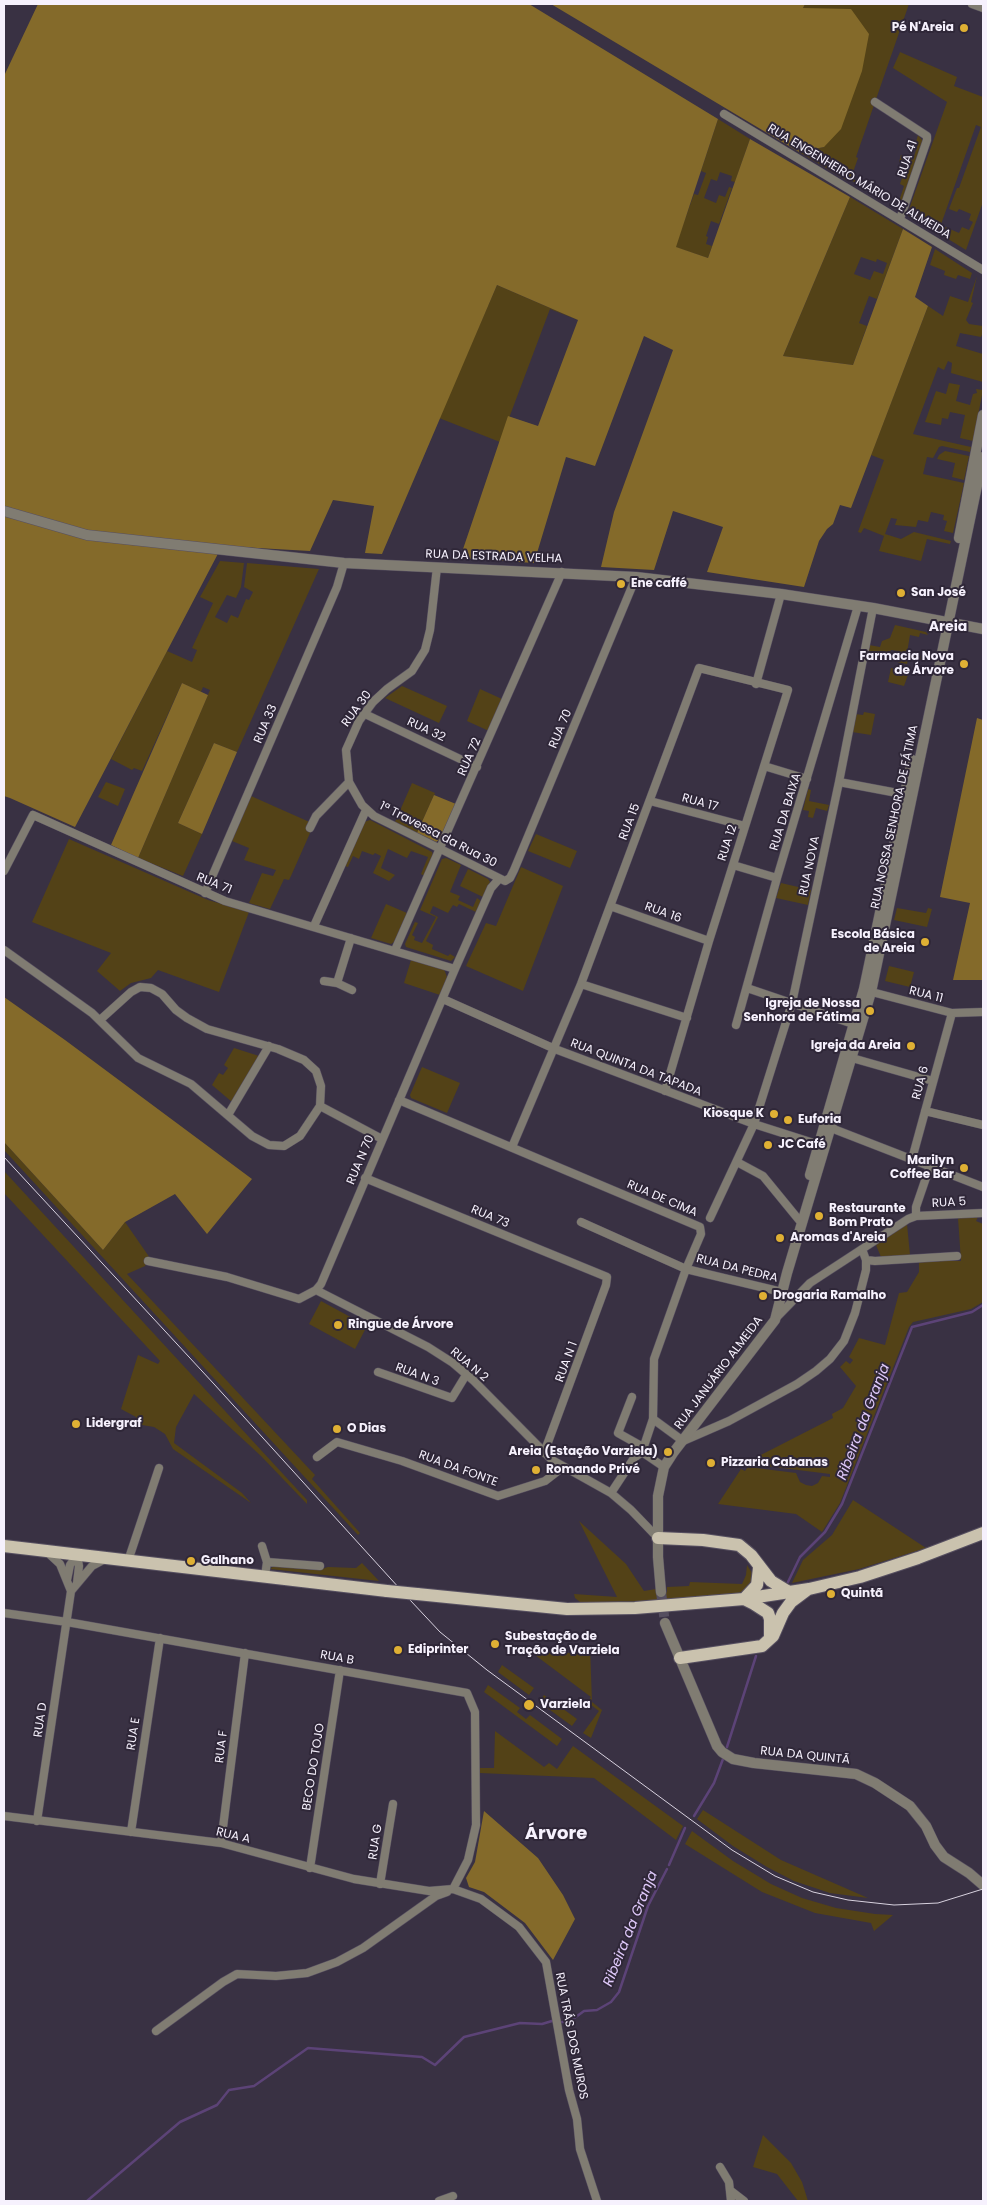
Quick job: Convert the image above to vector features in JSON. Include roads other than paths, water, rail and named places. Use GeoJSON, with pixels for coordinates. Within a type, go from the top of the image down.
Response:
{"type":"FeatureCollection","features":[{"type":"Feature","properties":{"kind":"main road"},"geometry":{"type":"LineString","coordinates":[[4,1546],[387,1591],[567,1609],[635,1608],[744,1599],[809,1589],[877,1572],[983,1533]]}},
{"type":"Feature","properties":{"kind":"main road"},"geometry":{"type":"LineString","coordinates":[[658,1538],[703,1540],[738,1545],[751,1555],[759,1568],[771,1581],[789,1592]]}},
{"type":"Feature","properties":{"kind":"main road"},"geometry":{"type":"LineString","coordinates":[[744,1599],[757,1585],[759,1568]]}},
{"type":"Feature","properties":{"kind":"main road"},"geometry":{"type":"LineString","coordinates":[[680,1658],[755,1648],[770,1641],[776,1632],[783,1613],[791,1602],[809,1589]]}},
{"type":"Feature","properties":{"kind":"main road"},"geometry":{"type":"LineString","coordinates":[[744,1599],[768,1613],[770,1619],[770,1641]]}},
{"type":"Feature","properties":{"kind":"street"},"geometry":{"type":"LineString","coordinates":[[972,4],[983,8]]}},
{"type":"Feature","properties":{"kind":"street","name":"RUA 41"},"geometry":{"type":"LineString","coordinates":[[876,102],[927,136],[900,219]]}},
{"type":"Feature","properties":{"kind":"street","name":"RUA ENGENHEIRO MÁRIO DE ALMEIDA"},"geometry":{"type":"LineString","coordinates":[[724,114],[983,270]]}},
{"type":"Feature","properties":{"kind":"street"},"geometry":{"type":"LineString","coordinates":[[945,623],[983,415]]}},
{"type":"Feature","properties":{"kind":"street"},"geometry":{"type":"LineString","coordinates":[[945,623],[983,457]]}},
{"type":"Feature","properties":{"kind":"street","name":"RUA DA ESTRADA VELHA"},"geometry":{"type":"LineString","coordinates":[[4,511],[87,535],[344,563],[636,577],[782,594],[983,628]]}},
{"type":"Feature","properties":{"kind":"street","name":"RUA 33"},"geometry":{"type":"LineString","coordinates":[[205,893],[337,587],[344,563]]}},
{"type":"Feature","properties":{"kind":"street","name":"RUA 30"},"geometry":{"type":"LineString","coordinates":[[366,810],[352,791],[348,782],[346,750],[352,733],[365,714],[387,689],[412,670],[425,650],[430,630],[437,567]]}},
{"type":"Feature","properties":{"kind":"street","name":"RUA 72"},"geometry":{"type":"LineString","coordinates":[[396,950],[562,572]]}},
{"type":"Feature","properties":{"kind":"street","name":"RUA 70"},"geometry":{"type":"LineString","coordinates":[[499,879],[505,881],[510,878],[514,870],[636,577]]}},
{"type":"Feature","properties":{"kind":"street"},"geometry":{"type":"LineString","coordinates":[[756,684],[782,594]]}},
{"type":"Feature","properties":{"kind":"street","name":"RUA DA BAIXA"},"geometry":{"type":"LineString","coordinates":[[736,1025],[777,878],[858,606]]}},
{"type":"Feature","properties":{"kind":"street","name":"RUA NOVA"},"geometry":{"type":"LineString","coordinates":[[710,1218],[754,1124],[792,1003],[839,782],[873,608]]}},
{"type":"Feature","properties":{"kind":"street","name":"RUA NOSSA SENHORA DE FÁTIMA"},"geometry":{"type":"LineString","coordinates":[[775,1320],[822,1146],[868,991],[945,623]]}},
{"type":"Feature","properties":{"kind":"street","name":"RUA 12"},"geometry":{"type":"LineString","coordinates":[[665,1091],[709,941],[788,690],[756,684],[700,668]]}},
{"type":"Feature","properties":{"kind":"street","name":"RUA 15"},"geometry":{"type":"LineString","coordinates":[[512,1147],[555,1049],[700,668]]}},
{"type":"Feature","properties":{"kind":"street","name":"RUA 32"},"geometry":{"type":"LineString","coordinates":[[365,714],[478,767]]}},
{"type":"Feature","properties":{"kind":"street"},"geometry":{"type":"LineString","coordinates":[[764,766],[807,779]]}},
{"type":"Feature","properties":{"kind":"street"},"geometry":{"type":"LineString","coordinates":[[310,828],[316,816],[348,782]]}},
{"type":"Feature","properties":{"kind":"street"},"geometry":{"type":"LineString","coordinates":[[839,782],[908,795]]}},
{"type":"Feature","properties":{"kind":"street","name":"RUA 17"},"geometry":{"type":"LineString","coordinates":[[650,801],[745,826]]}},
{"type":"Feature","properties":{"kind":"street"},"geometry":{"type":"LineString","coordinates":[[314,926],[366,810]]}},
{"type":"Feature","properties":{"kind":"street","name":"1ª Travessa da Rua 30"},"geometry":{"type":"LineString","coordinates":[[366,810],[499,879]]}},
{"type":"Feature","properties":{"kind":"street","name":"RUA 71"},"geometry":{"type":"LineString","coordinates":[[4,871],[33,815],[225,901],[455,969]]}},
{"type":"Feature","properties":{"kind":"street"},"geometry":{"type":"LineString","coordinates":[[733,865],[777,878]]}},
{"type":"Feature","properties":{"kind":"street","name":"RUA N 70"},"geometry":{"type":"LineString","coordinates":[[316,1290],[491,888],[499,879]]}},
{"type":"Feature","properties":{"kind":"street","name":"RUA 16"},"geometry":{"type":"LineString","coordinates":[[610,906],[709,941]]}},
{"type":"Feature","properties":{"kind":"street"},"geometry":{"type":"LineString","coordinates":[[337,983],[351,938]]}},
{"type":"Feature","properties":{"kind":"street"},"geometry":{"type":"LineString","coordinates":[[4,950],[100,1020],[138,1058],[191,1084],[252,1136],[277,1147],[284,1146],[300,1136],[320,1106],[321,1086],[312,1065],[292,1054],[215,1032],[197,1024],[176,1010],[162,994],[151,988],[140,987],[131,992],[100,1020]]}},
{"type":"Feature","properties":{"kind":"street"},"geometry":{"type":"LineString","coordinates":[[324,981],[337,983],[352,990]]}},
{"type":"Feature","properties":{"kind":"street"},"geometry":{"type":"LineString","coordinates":[[580,984],[687,1018]]}},
{"type":"Feature","properties":{"kind":"street"},"geometry":{"type":"LineString","coordinates":[[747,988],[857,1025]]}},
{"type":"Feature","properties":{"kind":"street","name":"RUA 11"},"geometry":{"type":"LineString","coordinates":[[868,991],[952,1013],[983,1012]]}},
{"type":"Feature","properties":{"kind":"street","name":"RUA QUINTA DA TAPADA"},"geometry":{"type":"LineString","coordinates":[[443,999],[555,1049],[754,1124],[822,1146]]}},
{"type":"Feature","properties":{"kind":"street","name":"RUA 6"},"geometry":{"type":"LineString","coordinates":[[912,1159],[952,1013]]}},
{"type":"Feature","properties":{"kind":"street","name":"RUA NOSSA SENHORA DE FÁTIMA"},"geometry":{"type":"LineString","coordinates":[[787,1274],[799,1220],[822,1146],[831,1128],[852,1058],[857,1025]]}},
{"type":"Feature","properties":{"kind":"street"},"geometry":{"type":"LineString","coordinates":[[228,1115],[269,1046]]}},
{"type":"Feature","properties":{"kind":"street"},"geometry":{"type":"LineString","coordinates":[[852,1058],[933,1081]]}},
{"type":"Feature","properties":{"kind":"street","name":"RUA DE CIMA"},"geometry":{"type":"LineString","coordinates":[[399,1100],[700,1227],[701,1234],[686,1268],[654,1359],[653,1419],[643,1450],[634,1458],[612,1493]]}},
{"type":"Feature","properties":{"kind":"street"},"geometry":{"type":"LineString","coordinates":[[320,1106],[382,1139]]}},
{"type":"Feature","properties":{"kind":"street"},"geometry":{"type":"LineString","coordinates":[[925,1111],[983,1125]]}},
{"type":"Feature","properties":{"kind":"street"},"geometry":{"type":"LineString","coordinates":[[831,1128],[983,1187]]}},
{"type":"Feature","properties":{"kind":"street"},"geometry":{"type":"LineString","coordinates":[[737,1162],[763,1176],[799,1220]]}},
{"type":"Feature","properties":{"kind":"street"},"geometry":{"type":"LineString","coordinates":[[775,1320],[810,1283],[908,1219],[916,1216],[916,1207],[930,1166]]}},
{"type":"Feature","properties":{"kind":"street","name":"RUA 73"},"geometry":{"type":"LineString","coordinates":[[365,1178],[607,1277]]}},
{"type":"Feature","properties":{"kind":"street","name":"RUA 5"},"geometry":{"type":"LineString","coordinates":[[916,1216],[983,1213]]}},
{"type":"Feature","properties":{"kind":"street","name":"RUA DA PEDRA"},"geometry":{"type":"LineString","coordinates":[[581,1222],[686,1268],[782,1292]]}},
{"type":"Feature","properties":{"kind":"street"},"geometry":{"type":"LineString","coordinates":[[683,1441],[729,1421],[778,1394],[803,1379],[830,1359],[844,1341],[855,1313],[866,1270],[866,1260],[862,1249]]}},
{"type":"Feature","properties":{"kind":"street"},"geometry":{"type":"LineString","coordinates":[[866,1260],[957,1256]]}},
{"type":"Feature","properties":{"kind":"street"},"geometry":{"type":"LineString","coordinates":[[148,1261],[227,1277],[299,1299],[316,1290]]}},
{"type":"Feature","properties":{"kind":"street","name":"RUA N 1"},"geometry":{"type":"LineString","coordinates":[[544,1453],[606,1286],[607,1277]]}},
{"type":"Feature","properties":{"kind":"street","name":"RUA N 2"},"geometry":{"type":"LineString","coordinates":[[316,1290],[428,1348],[466,1375],[544,1453],[563,1467]]}},
{"type":"Feature","properties":{"kind":"street","name":"RUA JANUÁRIO ALMEIDA"},"geometry":{"type":"LineString","coordinates":[[658,1538],[658,1496],[664,1467],[775,1320]]}},
{"type":"Feature","properties":{"kind":"street","name":"RUA N 3"},"geometry":{"type":"LineString","coordinates":[[378,1372],[452,1398],[466,1375]]}},
{"type":"Feature","properties":{"kind":"street"},"geometry":{"type":"LineString","coordinates":[[632,1397],[618,1433],[664,1467]]}},
{"type":"Feature","properties":{"kind":"street","name":"RUA JANUÁRIO ALMEIDA"},"geometry":{"type":"LineString","coordinates":[[653,1419],[683,1441]]}},
{"type":"Feature","properties":{"kind":"street","name":"RUA DA FONTE"},"geometry":{"type":"LineString","coordinates":[[317,1457],[337,1442],[402,1461],[498,1496],[545,1481],[563,1467]]}},
{"type":"Feature","properties":{"kind":"street"},"geometry":{"type":"LineString","coordinates":[[563,1467],[612,1493],[658,1538],[661,1592]]}},
{"type":"Feature","properties":{"kind":"street"},"geometry":{"type":"LineString","coordinates":[[128,1560],[159,1468]]}},
{"type":"Feature","properties":{"kind":"street"},"geometry":{"type":"LineString","coordinates":[[262,1546],[267,1562],[265,1576]]}},
{"type":"Feature","properties":{"kind":"street"},"geometry":{"type":"LineString","coordinates":[[46,1551],[60,1564],[71,1591]]}},
{"type":"Feature","properties":{"kind":"street"},"geometry":{"type":"LineString","coordinates":[[67,1581],[70,1565],[77,1555]]}},
{"type":"Feature","properties":{"kind":"street"},"geometry":{"type":"LineString","coordinates":[[77,1555],[79,1566],[77,1583]]}},
{"type":"Feature","properties":{"kind":"street"},"geometry":{"type":"LineString","coordinates":[[71,1591],[92,1566],[106,1558]]}},
{"type":"Feature","properties":{"kind":"street"},"geometry":{"type":"LineString","coordinates":[[267,1562],[320,1566]]}},
{"type":"Feature","properties":{"kind":"street","name":"RUA D"},"geometry":{"type":"LineString","coordinates":[[37,1821],[71,1591]]}},
{"type":"Feature","properties":{"kind":"street","name":"RUA B"},"geometry":{"type":"LineString","coordinates":[[4,1613],[160,1638],[467,1693],[476,1712],[476,1825],[468,1860],[453,1889]]}},
{"type":"Feature","properties":{"kind":"street","name":"RUA DA QUINTÃ"},"geometry":{"type":"LineString","coordinates":[[665,1623],[717,1746],[722,1752],[733,1759],[754,1763],[856,1774],[875,1783],[910,1806],[926,1826],[935,1845],[944,1857],[969,1873],[983,1885]]}},
{"type":"Feature","properties":{"kind":"street","name":"RUA E"},"geometry":{"type":"LineString","coordinates":[[131,1832],[160,1638]]}},
{"type":"Feature","properties":{"kind":"street","name":"RUA F"},"geometry":{"type":"LineString","coordinates":[[222,1843],[245,1654]]}},
{"type":"Feature","properties":{"kind":"street","name":"BECO DO TOJO"},"geometry":{"type":"LineString","coordinates":[[310,1868],[340,1670]]}},
{"type":"Feature","properties":{"kind":"street","name":"RUA G"},"geometry":{"type":"LineString","coordinates":[[380,1884],[393,1804]]}},
{"type":"Feature","properties":{"kind":"street","name":"RUA A"},"geometry":{"type":"LineString","coordinates":[[4,1816],[222,1843],[310,1868],[380,1884],[429,1892],[453,1889]]}},
{"type":"Feature","properties":{"kind":"street"},"geometry":{"type":"LineString","coordinates":[[156,2031],[223,1982],[237,1974],[276,1976],[307,1973],[337,1962],[363,1948],[436,1896],[453,1889]]}},
{"type":"Feature","properties":{"kind":"street","name":"RUA TRÁS DOS MUROS"},"geometry":{"type":"LineString","coordinates":[[453,1889],[481,1899],[519,1927],[546,1962],[569,2090],[577,2119],[580,2149],[596,2201]]}},
{"type":"Feature","properties":{"kind":"street"},"geometry":{"type":"LineString","coordinates":[[720,2167],[729,2182],[731,2201]]}},
{"type":"Feature","properties":{"kind":"street"},"geometry":{"type":"LineString","coordinates":[[731,2191],[744,2201]]}},
{"type":"Feature","properties":{"kind":"street"},"geometry":{"type":"LineString","coordinates":[[439,2201],[453,2196]]}},
{"type":"Feature","properties":{"kind":"waterway","name":"Ribeira da Granja"},"geometry":{"type":"LineString","coordinates":[[788,1582],[800,1557],[825,1532],[842,1504],[912,1327],[972,1312],[983,1305]]}},
{"type":"Feature","properties":{"kind":"waterway","name":"Ribeira da Granja"},"geometry":{"type":"LineString","coordinates":[[727,1747],[756,1656]]}},
{"type":"Feature","properties":{"kind":"waterway","name":"Ribeira da Granja"},"geometry":{"type":"LineString","coordinates":[[694,1816],[714,1783],[723,1759]]}},
{"type":"Feature","properties":{"kind":"waterway","name":"Ribeira da Granja"},"geometry":{"type":"LineString","coordinates":[[669,1865],[685,1828]]}},
{"type":"Feature","properties":{"kind":"waterway","name":"Ribeira da Granja"},"geometry":{"type":"LineString","coordinates":[[562,2022],[569,2022],[584,2011],[597,2010],[611,2002],[619,1992],[648,1906],[667,1869]]}},
{"type":"Feature","properties":{"kind":"waterway","name":"Ribeira da Granja"},"geometry":{"type":"LineString","coordinates":[[87,2201],[180,2122],[217,2105],[229,2090],[254,2086],[308,2048],[422,2057],[435,2065],[464,2037],[520,2023],[542,2024],[552,2021]]}},
{"type":"Feature","properties":{"kind":"tunnel"},"geometry":{"type":"LineString","coordinates":[[661,1592],[665,1623]]}},
{"type":"Feature","properties":{"kind":"tram line"},"geometry":{"type":"LineString","coordinates":[[4,1157],[440,1632],[487,1670],[732,1850],[775,1876],[813,1892],[848,1900],[894,1905],[938,1903],[983,1889]]}},
{"type":"Feature","properties":{"kind":"place","name":"Pé N'Areia"},"geometry":{"type":"Point","coordinates":[964,28]}},
{"type":"Feature","properties":{"kind":"place","name":"Ene caffé"},"geometry":{"type":"Point","coordinates":[621,584]}},
{"type":"Feature","properties":{"kind":"place","name":"San José"},"geometry":{"type":"Point","coordinates":[901,593]}},
{"type":"Feature","properties":{"kind":"place","name":"Farmacia Nova de Árvore"},"geometry":{"type":"Point","coordinates":[964,664]}},
{"type":"Feature","properties":{"kind":"place","name":"Escola Básica de Areia"},"geometry":{"type":"Point","coordinates":[925,942]}},
{"type":"Feature","properties":{"kind":"place","name":"Igreja de Nossa Senhora de Fátima"},"geometry":{"type":"Point","coordinates":[870,1011]}},
{"type":"Feature","properties":{"kind":"place","name":"Igreja da Areia"},"geometry":{"type":"Point","coordinates":[911,1046]}},
{"type":"Feature","properties":{"kind":"place","name":"Kiosque K"},"geometry":{"type":"Point","coordinates":[774,1114]}},
{"type":"Feature","properties":{"kind":"place","name":"Euforia"},"geometry":{"type":"Point","coordinates":[788,1120]}},
{"type":"Feature","properties":{"kind":"place","name":"JC Café"},"geometry":{"type":"Point","coordinates":[768,1145]}},
{"type":"Feature","properties":{"kind":"place","name":"Marilyn Coffee Bar"},"geometry":{"type":"Point","coordinates":[964,1168]}},
{"type":"Feature","properties":{"kind":"place","name":"Restaurante Bom Prato"},"geometry":{"type":"Point","coordinates":[819,1216]}},
{"type":"Feature","properties":{"kind":"place","name":"Aromas d'Areia"},"geometry":{"type":"Point","coordinates":[780,1238]}},
{"type":"Feature","properties":{"kind":"place","name":"Drogaria Ramalho"},"geometry":{"type":"Point","coordinates":[763,1296]}},
{"type":"Feature","properties":{"kind":"place","name":"Ringue de Árvore"},"geometry":{"type":"Point","coordinates":[338,1325]}},
{"type":"Feature","properties":{"kind":"place","name":"Lidergraf"},"geometry":{"type":"Point","coordinates":[76,1424]}},
{"type":"Feature","properties":{"kind":"place","name":"O Dias"},"geometry":{"type":"Point","coordinates":[337,1429]}},
{"type":"Feature","properties":{"kind":"place","name":"Areia (Estação Varziela)"},"geometry":{"type":"Point","coordinates":[668,1452]}},
{"type":"Feature","properties":{"kind":"place","name":"Pizzaria Cabanas"},"geometry":{"type":"Point","coordinates":[711,1463]}},
{"type":"Feature","properties":{"kind":"place","name":"Romando Privé"},"geometry":{"type":"Point","coordinates":[536,1470]}},
{"type":"Feature","properties":{"kind":"place","name":"Galhano"},"geometry":{"type":"Point","coordinates":[191,1561]}},
{"type":"Feature","properties":{"kind":"place","name":"Quintã"},"geometry":{"type":"Point","coordinates":[831,1594]}},
{"type":"Feature","properties":{"kind":"place","name":"Subestação de Tração de Varziela"},"geometry":{"type":"Point","coordinates":[495,1644]}},
{"type":"Feature","properties":{"kind":"place","name":"Ediprinter"},"geometry":{"type":"Point","coordinates":[398,1650]}},
{"type":"Feature","properties":{"kind":"place","name":"Varziela"},"geometry":{"type":"Point","coordinates":[529,1705]}},
{"type":"Feature","properties":{"kind":"district","name":"Areia"},"geometry":{"type":"Point","coordinates":[948,627]}},
{"type":"Feature","properties":{"kind":"district","name":"Árvore"},"geometry":{"type":"Point","coordinates":[556,1834]}}]}
